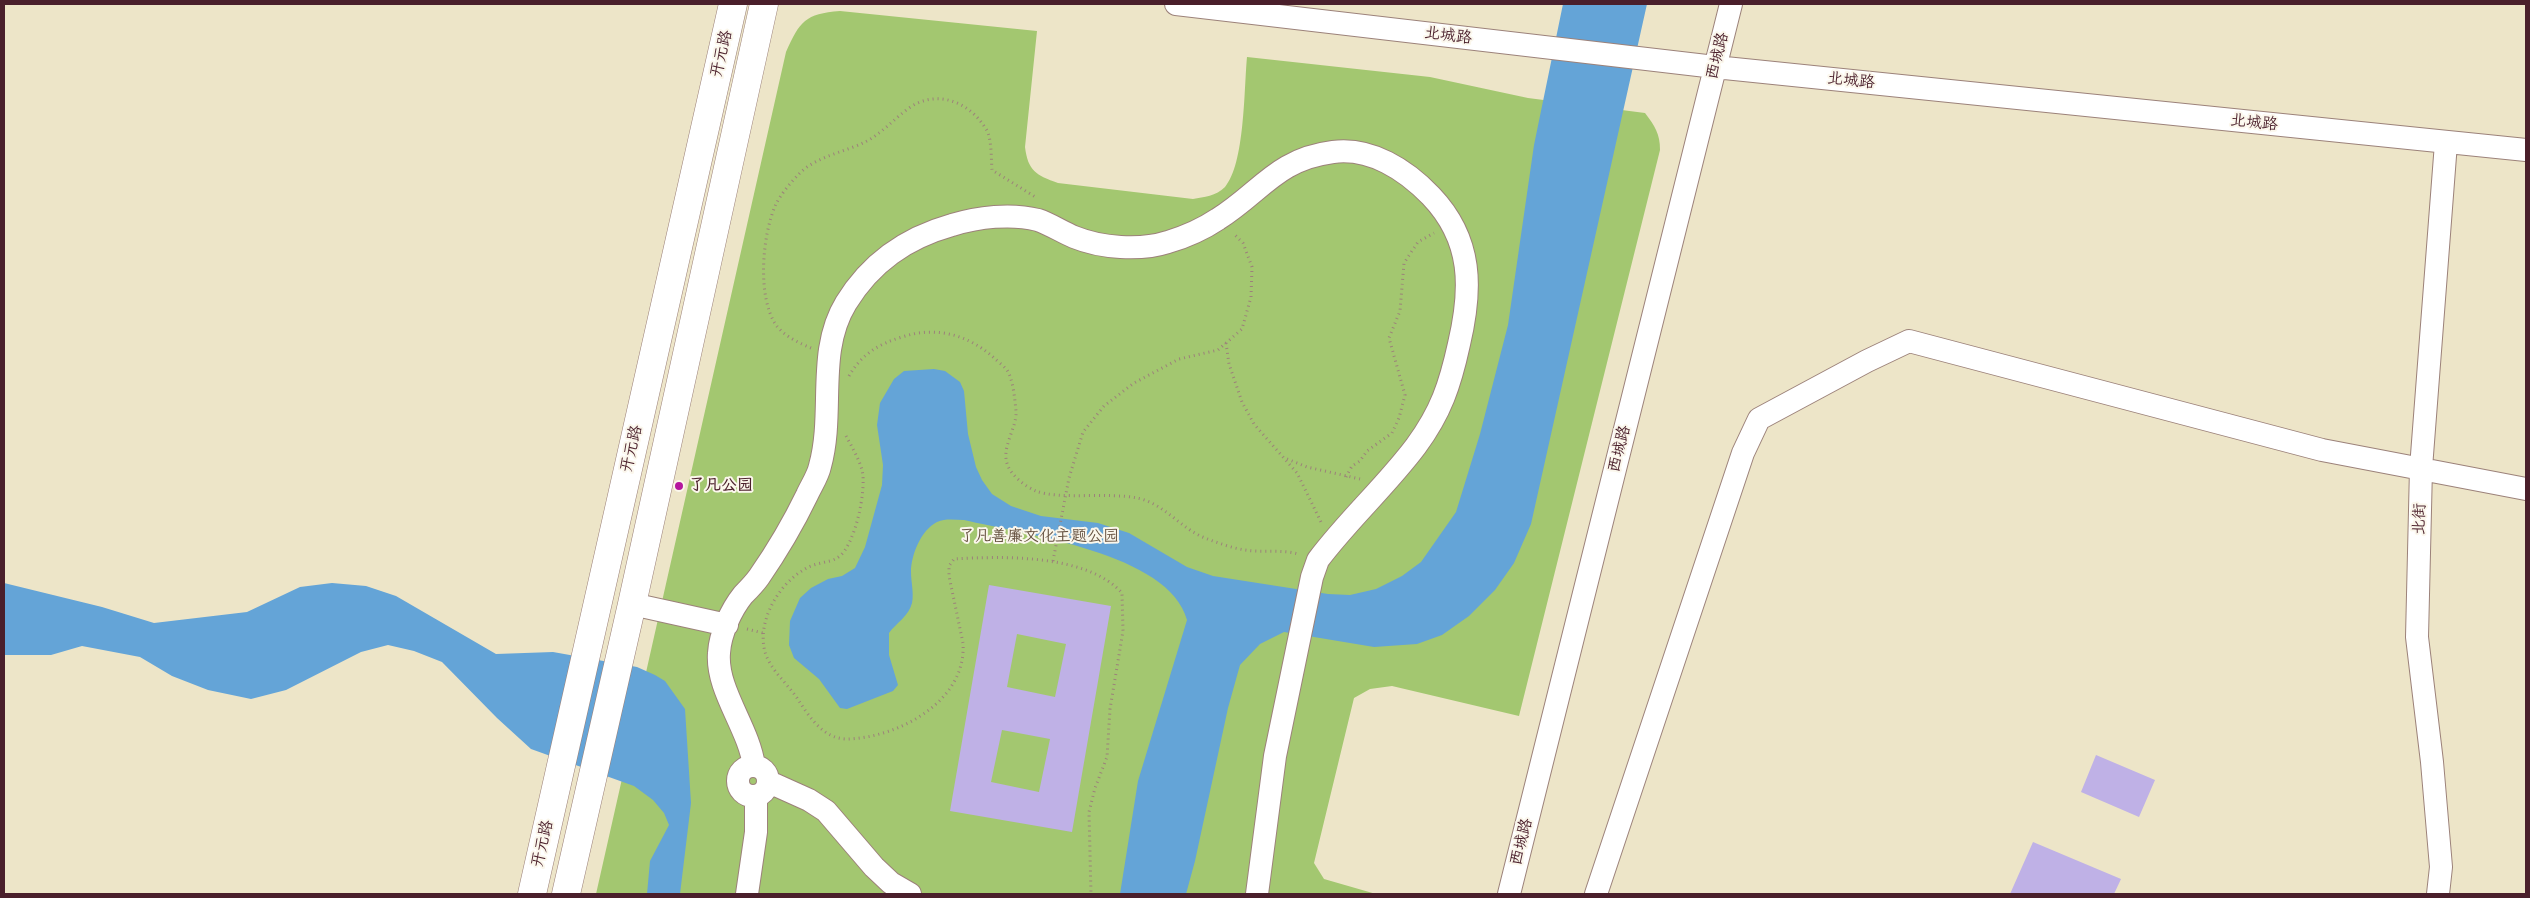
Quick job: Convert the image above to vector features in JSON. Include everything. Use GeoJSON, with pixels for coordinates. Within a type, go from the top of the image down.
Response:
{"type":"FeatureCollection","features":[{"type":"Feature","properties":{"kind":"main road","name":"开元路"},"geometry":{"type":"LineString","coordinates":[[532,894],[733,4]]}},
{"type":"Feature","properties":{"kind":"main road","name":"开元路"},"geometry":{"type":"LineString","coordinates":[[566,894],[764,4]]}},
{"type":"Feature","properties":{"kind":"street","name":"北城路"},"geometry":{"type":"LineString","coordinates":[[1176,4],[1715,67],[2526,150]]}},
{"type":"Feature","properties":{"kind":"street","name":"西城路"},"geometry":{"type":"LineString","coordinates":[[1509,894],[1731,4]]}},
{"type":"Feature","properties":{"kind":"street","name":"北街"},"geometry":{"type":"LineString","coordinates":[[2438,894],[2440,858],[2432,762],[2417,637],[2421,468],[2446,143]]}},
{"type":"Feature","properties":{"kind":"street"},"geometry":{"type":"LineString","coordinates":[[747,894],[754,847],[760,781],[750,745],[720,672],[718,658],[720,645],[727,624],[742,597],[755,583],[783,542],[820,468],[828,408],[829,348],[844,306],[864,277],[882,259],[908,241],[958,223],[1005,216],[1042,221],[1078,239],[1093,243],[1148,247],[1190,234],[1218,219],[1267,179],[1289,164],[1334,152],[1359,153],[1381,160],[1402,170],[1438,204],[1453,226],[1467,273],[1468,297],[1452,376],[1442,406],[1416,445],[1324,552],[1310,586],[1275,756],[1257,894]]}},
{"type":"Feature","properties":{"kind":"street"},"geometry":{"type":"LineString","coordinates":[[1596,894],[1743,453],[1759,419],[1909,340],[2322,450],[2526,489]]}},
{"type":"Feature","properties":{"kind":"street"},"geometry":{"type":"LineString","coordinates":[[632,604],[727,624]]}},
{"type":"Feature","properties":{"kind":"street"},"geometry":{"type":"LineString","coordinates":[[760,781],[810,800],[826,811],[874,868],[891,883],[910,894]]}},
{"type":"Feature","properties":{"kind":"path"},"geometry":{"type":"LineString","coordinates":[[829,348],[810,348],[792,339],[777,327],[766,306],[763,279],[769,225],[776,203],[800,172],[867,141],[888,127],[909,108],[929,99],[948,98],[965,106],[987,130],[992,170],[1037,196],[1042,221]]}},
{"type":"Feature","properties":{"kind":"path"},"geometry":{"type":"LineString","coordinates":[[1053,561],[1066,494],[1083,432],[1104,406],[1134,383],[1180,359],[1218,350],[1242,329],[1251,298],[1252,267],[1243,244],[1218,219]]}},
{"type":"Feature","properties":{"kind":"path"},"geometry":{"type":"LineString","coordinates":[[1346,477],[1352,466],[1360,462],[1367,451],[1392,433],[1402,409],[1405,395],[1389,338],[1400,311],[1404,263],[1418,242],[1453,226]]}},
{"type":"Feature","properties":{"kind":"path"},"geometry":{"type":"LineString","coordinates":[[846,384],[857,362],[874,348],[894,339],[931,332],[952,334],[968,340],[984,350],[1007,371],[1016,413],[1006,453],[1008,466],[1022,483],[1037,491],[1066,494],[1120,495],[1141,499],[1162,508],[1203,538],[1246,550],[1294,553],[1324,552],[1302,482],[1286,459],[1254,424],[1242,402],[1229,364],[1226,342]]}},
{"type":"Feature","properties":{"kind":"path"},"geometry":{"type":"LineString","coordinates":[[845,428],[863,472],[862,496],[848,548],[837,558],[819,562],[789,580],[780,591],[768,614],[763,633],[766,654],[775,671],[795,695],[811,720],[828,734],[844,739],[864,738],[887,732],[922,716],[934,706],[949,688],[964,654],[949,576],[949,566],[954,559],[990,557],[1053,561],[1111,580],[1122,593],[1123,631],[1110,709],[1107,757],[1088,812],[1091,894]]}},
{"type":"Feature","properties":{"kind":"path"},"geometry":{"type":"LineString","coordinates":[[1286,459],[1346,477],[1386,482]]}},
{"type":"Feature","properties":{"kind":"green space","name":"了凡善廉文化主题公园"},"geometry":{"type":"Polygon","coordinates":[[[840,11],[1037,31],[1025,147],[1026,155],[1034,171],[1058,183],[1193,199],[1210,196],[1221,190],[1232,176],[1240,144],[1247,57],[1430,77],[1528,98],[1645,113],[1654,126],[1659,139],[1660,150],[1519,716],[1392,686],[1370,689],[1354,698],[1314,863],[1324,879],[1376,894],[596,894],[786,52],[795,33],[805,21],[819,14],[840,11]]]}},
{"type":"Feature","properties":{"kind":"water"},"geometry":{"type":"Polygon","coordinates":[[[1563,4],[1647,4],[1531,524],[1514,563],[1495,590],[1469,616],[1442,635],[1417,644],[1374,647],[1284,632],[1260,644],[1240,665],[1228,708],[1195,861],[1186,894],[1120,894],[1138,781],[1187,620],[1175,597],[1153,578],[1124,563],[1091,550],[1056,540],[964,520],[944,520],[931,526],[918,544],[911,565],[912,603],[905,616],[889,633],[889,655],[898,685],[893,691],[847,709],[840,708],[819,679],[794,658],[789,645],[790,621],[800,598],[811,588],[828,579],[842,576],[855,568],[865,547],[882,485],[883,465],[877,425],[880,403],[894,379],[904,371],[934,369],[945,371],[960,382],[964,391],[968,434],[976,467],[992,494],[1011,506],[1041,516],[1098,523],[1129,533],[1187,567],[1213,576],[1328,594],[1350,595],[1376,589],[1402,576],[1421,562],[1456,512],[1480,434],[1508,325],[1534,145],[1563,4]]]}},
{"type":"Feature","properties":{"kind":"water"},"geometry":{"type":"Polygon","coordinates":[[[4,583],[102,607],[154,623],[247,612],[300,587],[332,583],[366,586],[396,596],[496,654],[553,652],[637,667],[655,675],[665,681],[685,709],[691,803],[680,894],[647,894],[650,861],[669,825],[664,813],[653,800],[634,786],[531,749],[497,718],[442,662],[414,651],[388,645],[361,652],[286,690],[251,699],[208,690],[172,676],[140,657],[82,646],[51,655],[4,655],[4,583]]]}},
{"type":"Feature","properties":{"kind":"building"},"geometry":{"type":"Polygon","coordinates":[[[989,585],[1111,606],[1072,832],[950,811],[989,585]],[[1017,634],[1007,687],[1055,697],[1066,644],[1017,634]],[[1002,730],[991,782],[1039,792],[1050,739],[1002,730]]]}},
{"type":"Feature","properties":{"kind":"building"},"geometry":{"type":"Polygon","coordinates":[[[2096,755],[2155,780],[2139,817],[2081,792],[2096,755]]]}},
{"type":"Feature","properties":{"kind":"building"},"geometry":{"type":"Polygon","coordinates":[[[2033,842],[2121,879],[2114,894],[2010,894],[2033,842]]]}},
{"type":"Feature","properties":{"kind":"place","name":"了凡公园"},"geometry":{"type":"Point","coordinates":[679,486]}}]}
